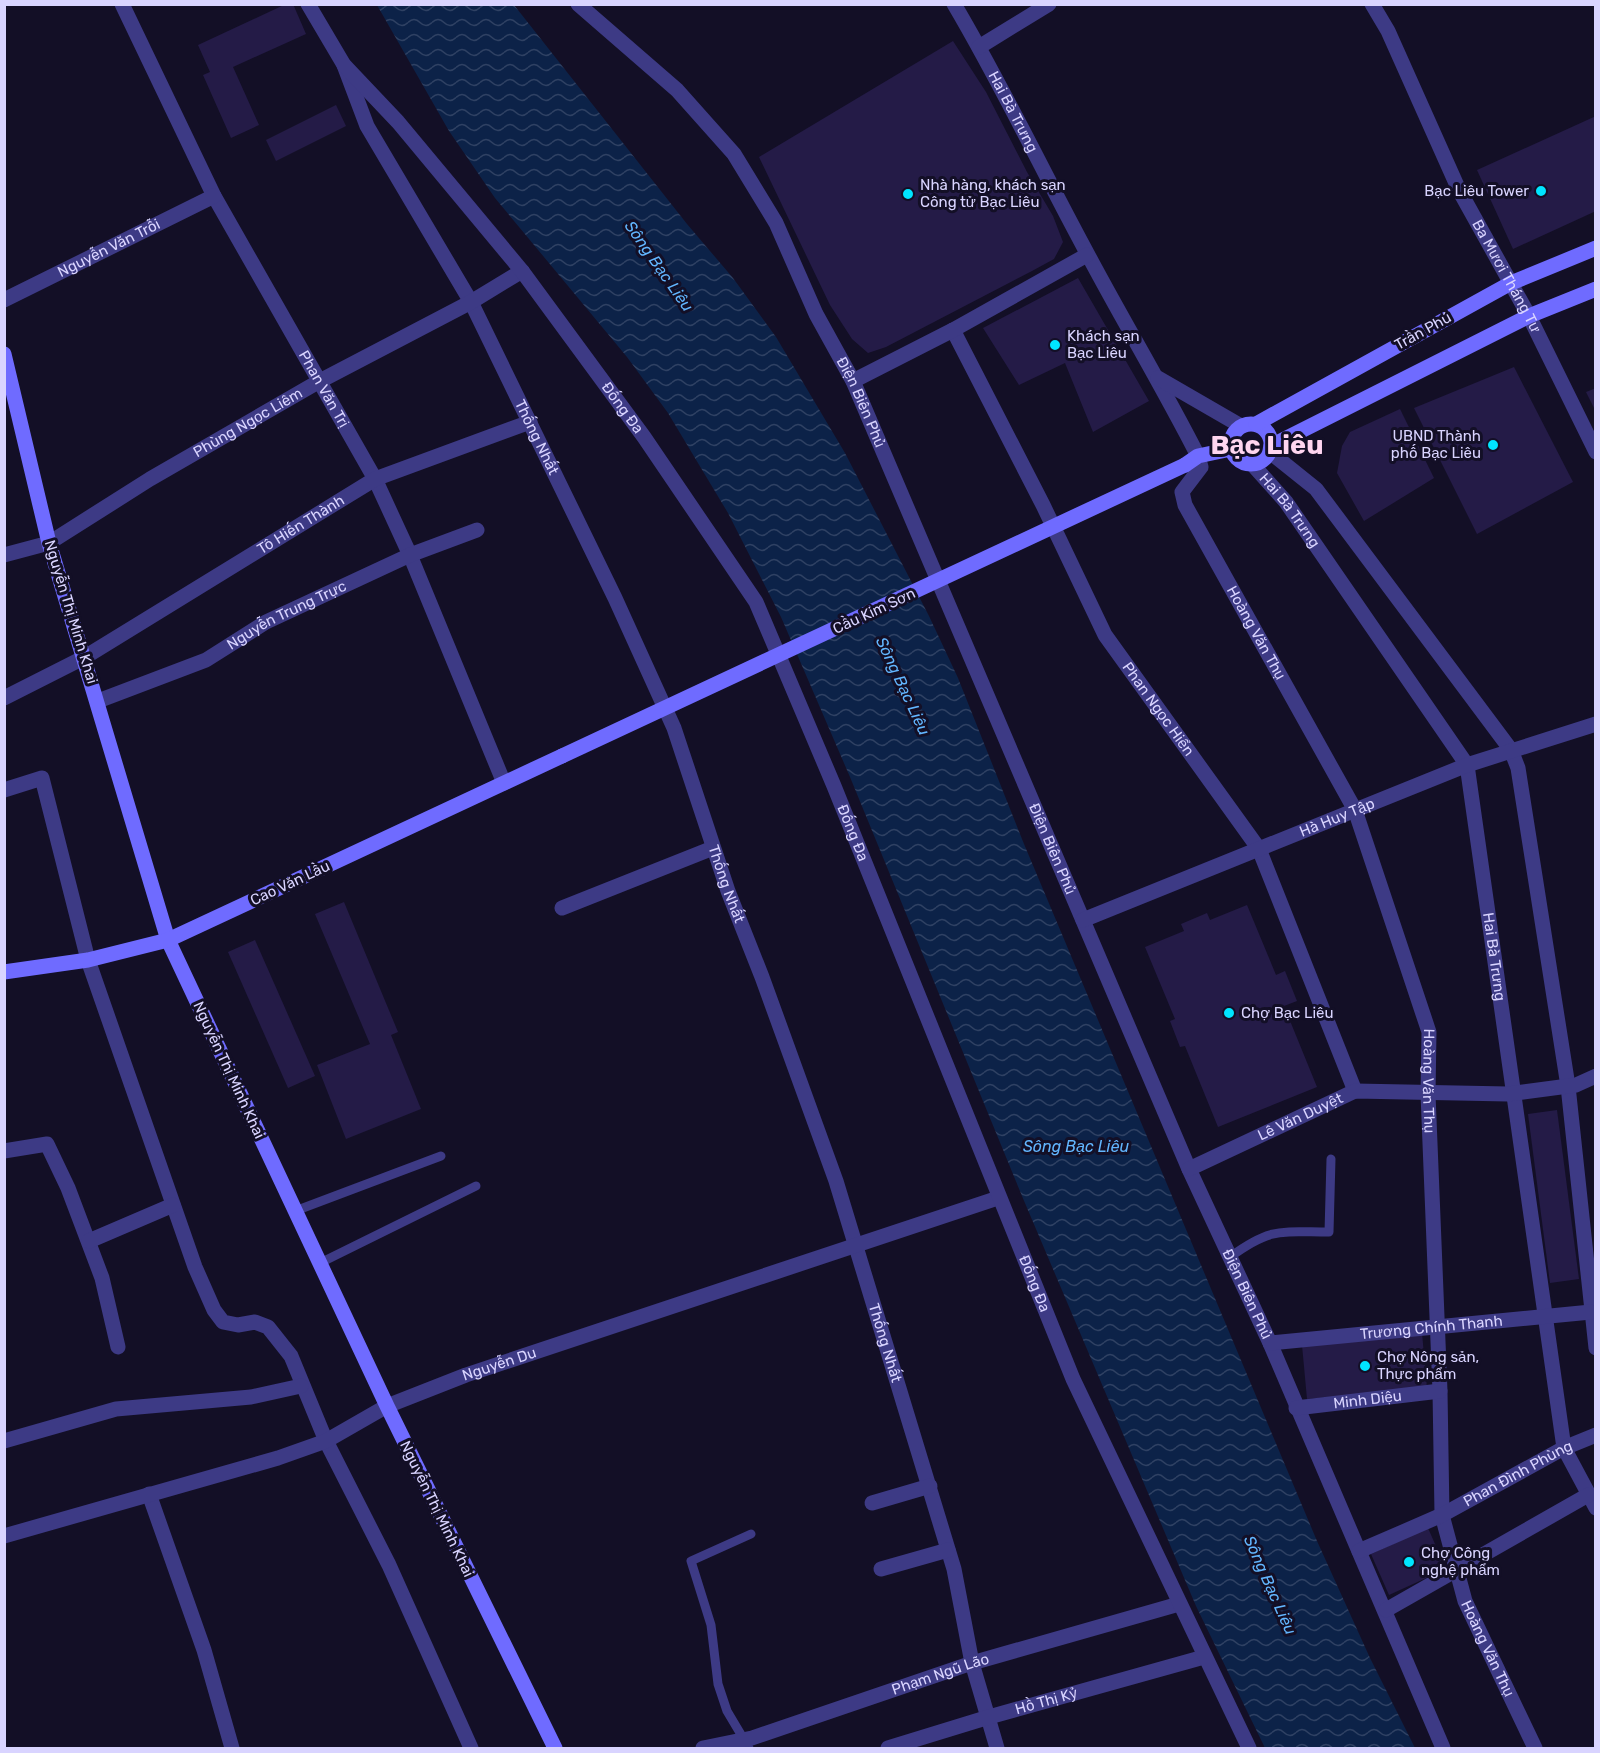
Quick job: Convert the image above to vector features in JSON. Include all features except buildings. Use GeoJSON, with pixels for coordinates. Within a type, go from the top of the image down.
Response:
{"type":"FeatureCollection","features":[{"type":"Feature","properties":{"kind":"main road","name":"Trần Phú"},"geometry":{"type":"LineString","coordinates":[[1256,424],[1511,284],[1596,248]]}},
{"type":"Feature","properties":{"kind":"main road"},"geometry":{"type":"LineString","coordinates":[[1270,449],[1268,434],[1256,424],[1241,426],[1232,435],[1231,449],[1239,460],[1252,464],[1265,458],[1270,449],[1529,316],[1596,289]]}},
{"type":"Feature","properties":{"kind":"main road","name":"Nguyễn Thị Minh Khai"},"geometry":{"type":"LineString","coordinates":[[4,354],[49,543],[168,940],[387,1406],[555,1749]]}},
{"type":"Feature","properties":{"kind":"main road"},"geometry":{"type":"LineString","coordinates":[[1192,461],[1231,449]]}},
{"type":"Feature","properties":{"kind":"main road","name":"Cầu Kim Sơn"},"geometry":{"type":"LineString","coordinates":[[562,756],[1192,461]]}},
{"type":"Feature","properties":{"kind":"main road","name":"Cao Văn Lầu"},"geometry":{"type":"LineString","coordinates":[[4,972],[88,960],[168,940],[562,756]]}},
{"type":"Feature","properties":{"kind":"street","name":"Phan Văn Trị"},"geometry":{"type":"LineString","coordinates":[[122,4],[214,196],[318,382],[375,478],[410,555],[504,783]]}},
{"type":"Feature","properties":{"kind":"street","name":"Đống Đa"},"geometry":{"type":"LineString","coordinates":[[308,4],[344,65],[398,122],[522,271],[644,437],[756,602],[834,786],[998,1198],[1073,1378],[1249,1749]]}},
{"type":"Feature","properties":{"kind":"street","name":"Điện Biên Phủ"},"geometry":{"type":"LineString","coordinates":[[578,4],[677,90],[734,154],[776,223],[816,314],[853,381],[1189,1169],[1270,1342],[1296,1408],[1386,1610],[1443,1749]]}},
{"type":"Feature","properties":{"kind":"street","name":"Hai Bà Trưng"},"geometry":{"type":"LineString","coordinates":[[954,4],[979,47],[1088,255],[1158,378],[1192,461]]}},
{"type":"Feature","properties":{"kind":"street"},"geometry":{"type":"LineString","coordinates":[[979,47],[1049,4]]}},
{"type":"Feature","properties":{"kind":"street","name":"Ba Mươi Tháng Tư"},"geometry":{"type":"LineString","coordinates":[[1372,4],[1388,31],[1459,190],[1529,316],[1596,452]]}},
{"type":"Feature","properties":{"kind":"street","name":"Thống Nhất"},"geometry":{"type":"LineString","coordinates":[[344,65],[367,126],[471,302],[615,598],[674,728],[713,848],[836,1180],[930,1486],[948,1550],[972,1663],[997,1749]]}},
{"type":"Feature","properties":{"kind":"street","name":"Nguyễn Văn Trỗi"},"geometry":{"type":"LineString","coordinates":[[4,300],[214,196]]}},
{"type":"Feature","properties":{"kind":"street"},"geometry":{"type":"LineString","coordinates":[[853,381],[953,330],[1088,255]]}},
{"type":"Feature","properties":{"kind":"street","name":"Phùng Ngọc Liêm"},"geometry":{"type":"LineString","coordinates":[[4,555],[49,543],[150,479],[318,382],[471,302],[522,271]]}},
{"type":"Feature","properties":{"kind":"street","name":"Phan Ngọc Hiển"},"geometry":{"type":"LineString","coordinates":[[953,330],[1105,635],[1259,849],[1355,1091]]}},
{"type":"Feature","properties":{"kind":"street"},"geometry":{"type":"LineString","coordinates":[[1158,378],[1241,426]]}},
{"type":"Feature","properties":{"kind":"street","name":"Tô Hiến Thành"},"geometry":{"type":"LineString","coordinates":[[4,698],[85,657],[375,478],[530,422]]}},
{"type":"Feature","properties":{"kind":"street","name":"Hai Bà Trưng"},"geometry":{"type":"LineString","coordinates":[[1270,449],[1316,489],[1511,750],[1518,768],[1568,1086],[1596,1348]]}},
{"type":"Feature","properties":{"kind":"street","name":"Hoàng Văn Thụ"},"geometry":{"type":"LineString","coordinates":[[1192,461],[1201,467],[1182,492],[1185,505],[1355,810],[1429,1032],[1428,1094],[1440,1391],[1442,1515],[1464,1601],[1535,1749]]}},
{"type":"Feature","properties":{"kind":"street","name":"Hai Bà Trưng"},"geometry":{"type":"LineString","coordinates":[[1252,464],[1286,501],[1467,765],[1564,1448],[1592,1502]]}},
{"type":"Feature","properties":{"kind":"street","name":"Nguyễn Trung Trực"},"geometry":{"type":"LineString","coordinates":[[98,701],[206,660],[266,622],[410,555],[477,530]]}},
{"type":"Feature","properties":{"kind":"street","name":"Hà Huy Tập"},"geometry":{"type":"LineString","coordinates":[[1083,920],[1467,765],[1596,724]]}},
{"type":"Feature","properties":{"kind":"street"},"geometry":{"type":"LineString","coordinates":[[4,790],[42,778],[88,960],[173,1205],[214,1310],[223,1322],[238,1325],[255,1322],[268,1328],[291,1356],[301,1386],[389,1565],[471,1749]]}},
{"type":"Feature","properties":{"kind":"street"},"geometry":{"type":"LineString","coordinates":[[562,908],[713,848]]}},
{"type":"Feature","properties":{"kind":"street","name":"Lê Văn Duyệt"},"geometry":{"type":"LineString","coordinates":[[1189,1169],[1355,1091],[1428,1094],[1515,1093],[1568,1086],[1596,1076]]}},
{"type":"Feature","properties":{"kind":"street"},"geometry":{"type":"LineString","coordinates":[[4,1151],[47,1144],[89,1241],[102,1278],[118,1347]]}},
{"type":"Feature","properties":{"kind":"street","name":"Nguyễn Du"},"geometry":{"type":"LineString","coordinates":[[4,1536],[278,1458],[326,1440],[387,1406],[466,1375],[998,1198]]}},
{"type":"Feature","properties":{"kind":"street"},"geometry":{"type":"LineString","coordinates":[[89,1241],[173,1205]]}},
{"type":"Feature","properties":{"kind":"street","name":"Trương Chính Thanh"},"geometry":{"type":"LineString","coordinates":[[1270,1342],[1591,1312]]}},
{"type":"Feature","properties":{"kind":"street"},"geometry":{"type":"LineString","coordinates":[[4,1441],[116,1409],[251,1397],[301,1386]]}},
{"type":"Feature","properties":{"kind":"street","name":"Minh Diệu"},"geometry":{"type":"LineString","coordinates":[[1296,1408],[1440,1391]]}},
{"type":"Feature","properties":{"kind":"street","name":"Phan Đình Phùng"},"geometry":{"type":"LineString","coordinates":[[1359,1551],[1442,1515],[1564,1448],[1596,1435]]}},
{"type":"Feature","properties":{"kind":"street"},"geometry":{"type":"LineString","coordinates":[[872,1503],[930,1486]]}},
{"type":"Feature","properties":{"kind":"street"},"geometry":{"type":"LineString","coordinates":[[149,1494],[204,1650],[231,1749]]}},
{"type":"Feature","properties":{"kind":"street"},"geometry":{"type":"LineString","coordinates":[[1386,1610],[1455,1570],[1592,1502]]}},
{"type":"Feature","properties":{"kind":"street"},"geometry":{"type":"LineString","coordinates":[[881,1569],[948,1550]]}},
{"type":"Feature","properties":{"kind":"street","name":"Phạm Ngũ Lão"},"geometry":{"type":"LineString","coordinates":[[704,1749],[747,1744],[972,1663],[1179,1604]]}},
{"type":"Feature","properties":{"kind":"street","name":"Hồ Thị Kỷ"},"geometry":{"type":"LineString","coordinates":[[888,1749],[988,1717],[1204,1657]]}},
{"type":"Feature","properties":{"kind":"lane"},"geometry":{"type":"LineString","coordinates":[[295,1211],[441,1156]]}},
{"type":"Feature","properties":{"kind":"lane"},"geometry":{"type":"LineString","coordinates":[[1230,1257],[1254,1240],[1279,1230],[1329,1232],[1330,1159]]}},
{"type":"Feature","properties":{"kind":"lane"},"geometry":{"type":"LineString","coordinates":[[320,1263],[476,1186]]}},
{"type":"Feature","properties":{"kind":"lane"},"geometry":{"type":"LineString","coordinates":[[747,1744],[727,1711],[718,1684],[711,1625],[691,1561],[751,1534]]}},
{"type":"Feature","properties":{"kind":"water","name":"Sông Bạc Liêu"},"geometry":{"type":"Polygon","coordinates":[[[377,5],[514,5],[687,224],[733,278],[776,337],[845,453],[929,616],[958,678],[1024,844],[1317,1541],[1370,1658],[1415,1748],[1265,1748],[1196,1606],[1022,1196],[850,777],[781,617],[728,513],[668,413],[627,357],[495,198],[449,131],[377,5]]]}},
{"type":"Feature","properties":{"kind":"place","name":"Bạc Liêu Tower"},"geometry":{"type":"Point","coordinates":[1541,191]}},
{"type":"Feature","properties":{"kind":"place","name":"Nhà hàng, khách sạn Công tử Bạc Liêu"},"geometry":{"type":"Point","coordinates":[908,194]}},
{"type":"Feature","properties":{"kind":"place","name":"Khách sạn Bạc Liêu"},"geometry":{"type":"Point","coordinates":[1055,345]}},
{"type":"Feature","properties":{"kind":"place","name":"UBND Thành phố Bạc Liêu"},"geometry":{"type":"Point","coordinates":[1493,445]}},
{"type":"Feature","properties":{"kind":"place","name":"Chợ Bạc Liêu"},"geometry":{"type":"Point","coordinates":[1229,1013]}},
{"type":"Feature","properties":{"kind":"place","name":"Chợ Nông sản, Thực phẩm"},"geometry":{"type":"Point","coordinates":[1365,1366]}},
{"type":"Feature","properties":{"kind":"place","name":"Chợ Công nghệ phẩm"},"geometry":{"type":"Point","coordinates":[1409,1562]}},
{"type":"Feature","properties":{"kind":"district","name":"Bạc Liêu"},"geometry":{"type":"Point","coordinates":[1267,445]}}]}
